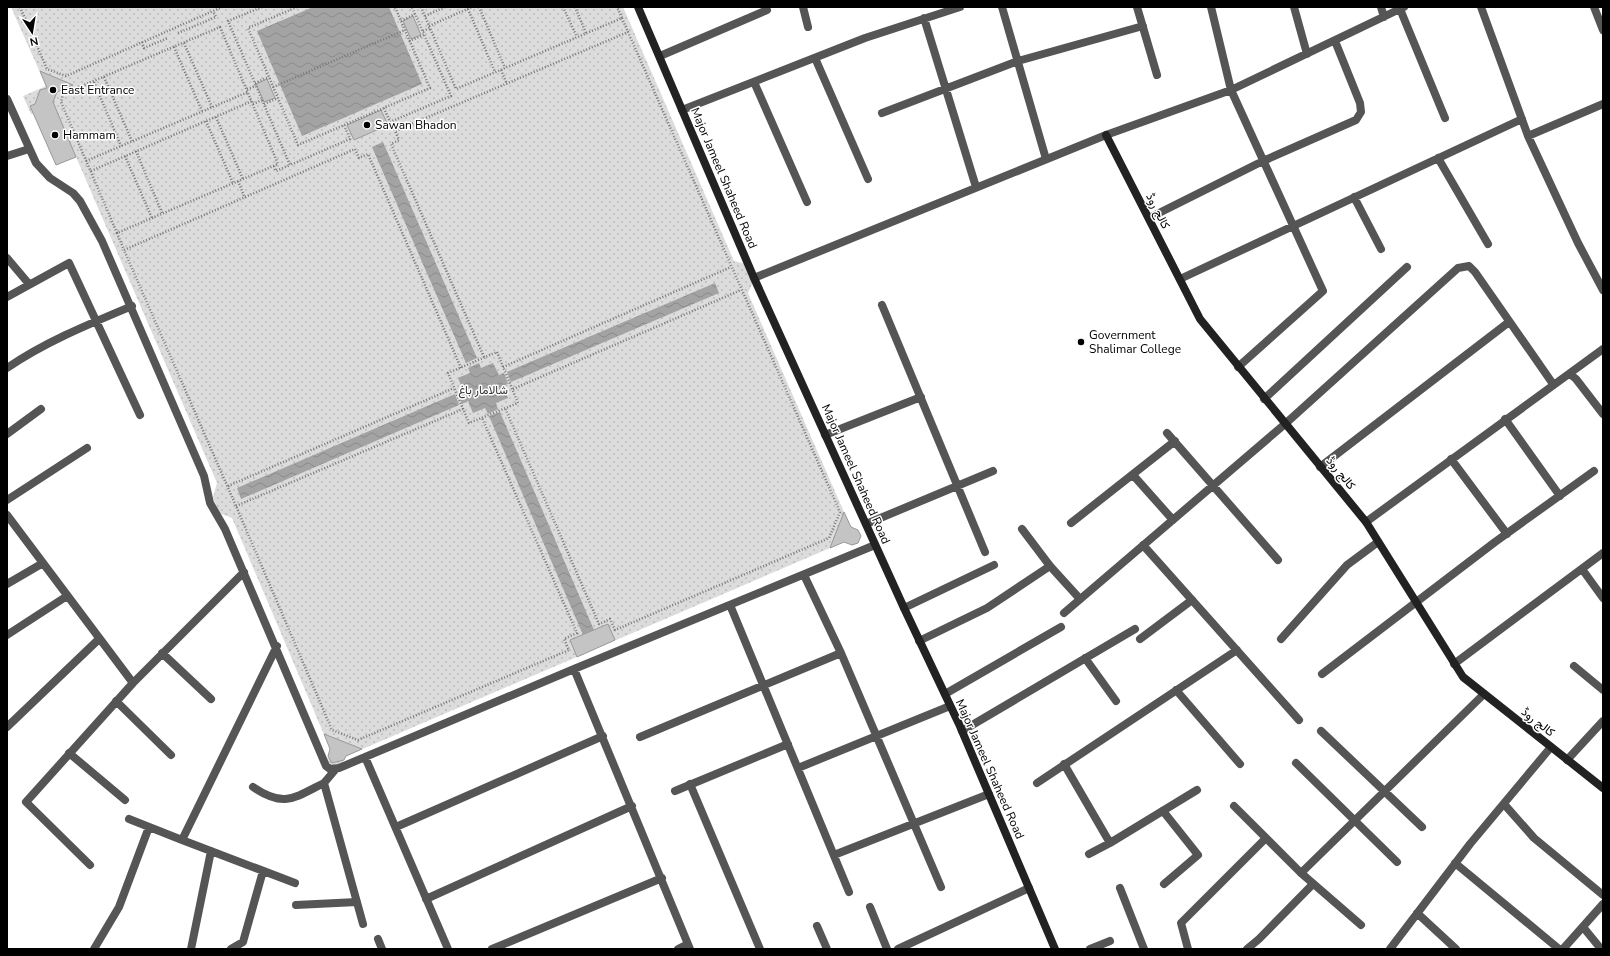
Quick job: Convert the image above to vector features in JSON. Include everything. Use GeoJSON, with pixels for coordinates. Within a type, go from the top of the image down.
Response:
{"type":"FeatureCollection","features":[{"type":"Feature","properties":{"kind":"street","name":"Major Jameel Shaheed Road"},"geometry":{"type":"LineString","coordinates":[[638,7],[754,278],[919,641],[945,694],[1055,949]]}},
{"type":"Feature","properties":{"kind":"street"},"geometry":{"type":"LineString","coordinates":[[803,7],[808,27]]}},
{"type":"Feature","properties":{"kind":"street"},"geometry":{"type":"LineString","coordinates":[[682,110],[865,38],[960,7]]}},
{"type":"Feature","properties":{"kind":"street"},"geometry":{"type":"LineString","coordinates":[[1002,7],[1046,159]]}},
{"type":"Feature","properties":{"kind":"street"},"geometry":{"type":"LineString","coordinates":[[1137,7],[1157,74]]}},
{"type":"Feature","properties":{"kind":"street"},"geometry":{"type":"LineString","coordinates":[[1211,7],[1231,90],[1323,291],[1238,367]]}},
{"type":"Feature","properties":{"kind":"street"},"geometry":{"type":"LineString","coordinates":[[1294,7],[1307,54]]}},
{"type":"Feature","properties":{"kind":"street"},"geometry":{"type":"LineString","coordinates":[[1381,7],[1384,17]]}},
{"type":"Feature","properties":{"kind":"street"},"geometry":{"type":"LineString","coordinates":[[1481,7],[1528,136],[1578,243],[1603,290]]}},
{"type":"Feature","properties":{"kind":"street"},"geometry":{"type":"LineString","coordinates":[[1594,7],[1603,30]]}},
{"type":"Feature","properties":{"kind":"street"},"geometry":{"type":"LineString","coordinates":[[754,278],[1106,135],[1231,90],[1402,8],[1445,118]]}},
{"type":"Feature","properties":{"kind":"street"},"geometry":{"type":"LineString","coordinates":[[660,56],[767,10]]}},
{"type":"Feature","properties":{"kind":"street"},"geometry":{"type":"LineString","coordinates":[[924,18],[976,187]]}},
{"type":"Feature","properties":{"kind":"street"},"geometry":{"type":"LineString","coordinates":[[882,113],[1018,61],[1143,26]]}},
{"type":"Feature","properties":{"kind":"street"},"geometry":{"type":"LineString","coordinates":[[1148,218],[1263,161],[1356,120],[1361,112],[1360,103],[1335,41]]}},
{"type":"Feature","properties":{"kind":"street"},"geometry":{"type":"LineString","coordinates":[[815,58],[868,179]]}},
{"type":"Feature","properties":{"kind":"street"},"geometry":{"type":"LineString","coordinates":[[754,82],[807,202]]}},
{"type":"Feature","properties":{"kind":"street"},"geometry":{"type":"LineString","coordinates":[[7,99],[36,163],[41,170],[73,193],[80,201],[102,241],[132,306],[204,476],[210,503],[225,529],[277,646],[326,766],[335,770]]}},
{"type":"Feature","properties":{"kind":"street"},"geometry":{"type":"LineString","coordinates":[[1528,136],[1603,104]]}},
{"type":"Feature","properties":{"kind":"street"},"geometry":{"type":"LineString","coordinates":[[1180,279],[1522,119]]}},
{"type":"Feature","properties":{"kind":"street","name":"کالج روڈ"},"geometry":{"type":"LineString","coordinates":[[1106,135],[1200,319],[1366,522],[1463,677],[1603,788]]}},
{"type":"Feature","properties":{"kind":"street"},"geometry":{"type":"LineString","coordinates":[[7,156],[30,149]]}},
{"type":"Feature","properties":{"kind":"street"},"geometry":{"type":"LineString","coordinates":[[1438,158],[1488,244]]}},
{"type":"Feature","properties":{"kind":"street"},"geometry":{"type":"LineString","coordinates":[[1354,197],[1381,249]]}},
{"type":"Feature","properties":{"kind":"street"},"geometry":{"type":"LineString","coordinates":[[7,258],[29,284]]}},
{"type":"Feature","properties":{"kind":"street"},"geometry":{"type":"LineString","coordinates":[[7,297],[69,263],[140,416]]}},
{"type":"Feature","properties":{"kind":"street"},"geometry":{"type":"LineString","coordinates":[[1064,613],[1285,424],[1458,268],[1468,266],[1476,272],[1552,384]]}},
{"type":"Feature","properties":{"kind":"street"},"geometry":{"type":"LineString","coordinates":[[1264,399],[1407,267]]}},
{"type":"Feature","properties":{"kind":"street"},"geometry":{"type":"LineString","coordinates":[[882,305],[985,552]]}},
{"type":"Feature","properties":{"kind":"street"},"geometry":{"type":"LineString","coordinates":[[7,368],[23,357],[96,321],[132,306]]}},
{"type":"Feature","properties":{"kind":"street"},"geometry":{"type":"LineString","coordinates":[[1320,467],[1509,322]]}},
{"type":"Feature","properties":{"kind":"street"},"geometry":{"type":"LineString","coordinates":[[1366,522],[1563,376],[1570,374],[1603,348]]}},
{"type":"Feature","properties":{"kind":"street"},"geometry":{"type":"LineString","coordinates":[[1570,374],[1576,379],[1603,414]]}},
{"type":"Feature","properties":{"kind":"street"},"geometry":{"type":"LineString","coordinates":[[826,435],[921,397]]}},
{"type":"Feature","properties":{"kind":"street"},"geometry":{"type":"LineString","coordinates":[[7,434],[41,409]]}},
{"type":"Feature","properties":{"kind":"street"},"geometry":{"type":"LineString","coordinates":[[1505,420],[1560,496]]}},
{"type":"Feature","properties":{"kind":"street"},"geometry":{"type":"LineString","coordinates":[[1167,433],[1278,560]]}},
{"type":"Feature","properties":{"kind":"street"},"geometry":{"type":"LineString","coordinates":[[1071,523],[1175,441]]}},
{"type":"Feature","properties":{"kind":"street"},"geometry":{"type":"LineString","coordinates":[[7,500],[87,448]]}},
{"type":"Feature","properties":{"kind":"street"},"geometry":{"type":"LineString","coordinates":[[1451,459],[1507,534]]}},
{"type":"Feature","properties":{"kind":"street"},"geometry":{"type":"LineString","coordinates":[[866,524],[993,471]]}},
{"type":"Feature","properties":{"kind":"street"},"geometry":{"type":"LineString","coordinates":[[1322,674],[1507,534],[1594,471]]}},
{"type":"Feature","properties":{"kind":"street"},"geometry":{"type":"LineString","coordinates":[[1133,475],[1173,520]]}},
{"type":"Feature","properties":{"kind":"street"},"geometry":{"type":"LineString","coordinates":[[7,515],[132,683]]}},
{"type":"Feature","properties":{"kind":"street"},"geometry":{"type":"LineString","coordinates":[[1022,529],[1050,566],[1080,599]]}},
{"type":"Feature","properties":{"kind":"street"},"geometry":{"type":"LineString","coordinates":[[1281,639],[1347,565],[1378,542]]}},
{"type":"Feature","properties":{"kind":"street"},"geometry":{"type":"LineString","coordinates":[[253,787],[267,796],[286,800],[294,798],[324,783],[335,770],[574,669],[875,545]]}},
{"type":"Feature","properties":{"kind":"street"},"geometry":{"type":"LineString","coordinates":[[1143,545],[1299,720]]}},
{"type":"Feature","properties":{"kind":"street"},"geometry":{"type":"LineString","coordinates":[[1454,664],[1603,553]]}},
{"type":"Feature","properties":{"kind":"street"},"geometry":{"type":"LineString","coordinates":[[7,584],[43,563]]}},
{"type":"Feature","properties":{"kind":"street"},"geometry":{"type":"LineString","coordinates":[[904,608],[994,565]]}},
{"type":"Feature","properties":{"kind":"street"},"geometry":{"type":"LineString","coordinates":[[919,641],[987,608],[1050,566]]}},
{"type":"Feature","properties":{"kind":"street"},"geometry":{"type":"LineString","coordinates":[[1582,569],[1603,598]]}},
{"type":"Feature","properties":{"kind":"street"},"geometry":{"type":"LineString","coordinates":[[90,865],[26,802],[132,683],[244,572]]}},
{"type":"Feature","properties":{"kind":"street"},"geometry":{"type":"LineString","coordinates":[[804,575],[841,653],[941,887]]}},
{"type":"Feature","properties":{"kind":"street"},"geometry":{"type":"LineString","coordinates":[[7,634],[67,596]]}},
{"type":"Feature","properties":{"kind":"street"},"geometry":{"type":"LineString","coordinates":[[1140,639],[1192,600]]}},
{"type":"Feature","properties":{"kind":"street"},"geometry":{"type":"LineString","coordinates":[[730,606],[849,892]]}},
{"type":"Feature","properties":{"kind":"street"},"geometry":{"type":"LineString","coordinates":[[945,694],[1061,627]]}},
{"type":"Feature","properties":{"kind":"street"},"geometry":{"type":"LineString","coordinates":[[962,732],[1135,629]]}},
{"type":"Feature","properties":{"kind":"street"},"geometry":{"type":"LineString","coordinates":[[7,727],[99,639]]}},
{"type":"Feature","properties":{"kind":"street"},"geometry":{"type":"LineString","coordinates":[[182,840],[277,646]]}},
{"type":"Feature","properties":{"kind":"street"},"geometry":{"type":"LineString","coordinates":[[1037,783],[1237,650]]}},
{"type":"Feature","properties":{"kind":"street"},"geometry":{"type":"LineString","coordinates":[[162,653],[211,699]]}},
{"type":"Feature","properties":{"kind":"street"},"geometry":{"type":"LineString","coordinates":[[640,737],[841,653]]}},
{"type":"Feature","properties":{"kind":"street"},"geometry":{"type":"LineString","coordinates":[[1085,658],[1116,701]]}},
{"type":"Feature","properties":{"kind":"street"},"geometry":{"type":"LineString","coordinates":[[1574,666],[1603,690]]}},
{"type":"Feature","properties":{"kind":"street"},"geometry":{"type":"LineString","coordinates":[[574,669],[662,878],[689,947],[678,949]]}},
{"type":"Feature","properties":{"kind":"street"},"geometry":{"type":"LineString","coordinates":[[1176,690],[1240,764]]}},
{"type":"Feature","properties":{"kind":"street"},"geometry":{"type":"LineString","coordinates":[[1301,873],[1484,694]]}},
{"type":"Feature","properties":{"kind":"street"},"geometry":{"type":"LineString","coordinates":[[116,700],[171,756]]}},
{"type":"Feature","properties":{"kind":"street"},"geometry":{"type":"LineString","coordinates":[[798,768],[950,706]]}},
{"type":"Feature","properties":{"kind":"street"},"geometry":{"type":"LineString","coordinates":[[1567,760],[1603,721]]}},
{"type":"Feature","properties":{"kind":"street"},"geometry":{"type":"LineString","coordinates":[[1321,732],[1422,827]]}},
{"type":"Feature","properties":{"kind":"street"},"geometry":{"type":"LineString","coordinates":[[396,827],[603,736]]}},
{"type":"Feature","properties":{"kind":"street"},"geometry":{"type":"LineString","coordinates":[[675,790],[788,744]]}},
{"type":"Feature","properties":{"kind":"street"},"geometry":{"type":"LineString","coordinates":[[1390,949],[1455,863],[1551,748]]}},
{"type":"Feature","properties":{"kind":"street"},"geometry":{"type":"LineString","coordinates":[[69,753],[125,800]]}},
{"type":"Feature","properties":{"kind":"street"},"geometry":{"type":"LineString","coordinates":[[365,757],[448,949]]}},
{"type":"Feature","properties":{"kind":"street"},"geometry":{"type":"LineString","coordinates":[[1064,764],[1110,844]]}},
{"type":"Feature","properties":{"kind":"street"},"geometry":{"type":"LineString","coordinates":[[1296,764],[1398,862]]}},
{"type":"Feature","properties":{"kind":"street"},"geometry":{"type":"LineString","coordinates":[[324,783],[363,924]]}},
{"type":"Feature","properties":{"kind":"street"},"geometry":{"type":"LineString","coordinates":[[690,784],[760,949]]}},
{"type":"Feature","properties":{"kind":"street"},"geometry":{"type":"LineString","coordinates":[[1089,854],[1110,844],[1197,790]]}},
{"type":"Feature","properties":{"kind":"street"},"geometry":{"type":"LineString","coordinates":[[834,855],[988,794]]}},
{"type":"Feature","properties":{"kind":"street"},"geometry":{"type":"LineString","coordinates":[[1504,804],[1534,838],[1603,895]]}},
{"type":"Feature","properties":{"kind":"street"},"geometry":{"type":"LineString","coordinates":[[426,899],[632,806]]}},
{"type":"Feature","properties":{"kind":"street"},"geometry":{"type":"LineString","coordinates":[[1234,806],[1301,873],[1361,925]]}},
{"type":"Feature","properties":{"kind":"street"},"geometry":{"type":"LineString","coordinates":[[1163,811],[1198,855],[1164,884]]}},
{"type":"Feature","properties":{"kind":"street"},"geometry":{"type":"LineString","coordinates":[[129,819],[296,883]]}},
{"type":"Feature","properties":{"kind":"street"},"geometry":{"type":"LineString","coordinates":[[94,949],[119,907],[148,827]]}},
{"type":"Feature","properties":{"kind":"street"},"geometry":{"type":"LineString","coordinates":[[1188,949],[1181,923],[1266,838]]}},
{"type":"Feature","properties":{"kind":"street"},"geometry":{"type":"LineString","coordinates":[[192,949],[211,851]]}},
{"type":"Feature","properties":{"kind":"street"},"geometry":{"type":"LineString","coordinates":[[1455,863],[1559,949]]}},
{"type":"Feature","properties":{"kind":"street"},"geometry":{"type":"LineString","coordinates":[[231,949],[242,946],[263,871]]}},
{"type":"Feature","properties":{"kind":"street"},"geometry":{"type":"LineString","coordinates":[[492,949],[662,878]]}},
{"type":"Feature","properties":{"kind":"street"},"geometry":{"type":"LineString","coordinates":[[1247,949],[1259,939],[1313,884]]}},
{"type":"Feature","properties":{"kind":"street"},"geometry":{"type":"LineString","coordinates":[[898,949],[1029,888]]}},
{"type":"Feature","properties":{"kind":"street"},"geometry":{"type":"LineString","coordinates":[[1120,888],[1144,949]]}},
{"type":"Feature","properties":{"kind":"street"},"geometry":{"type":"LineString","coordinates":[[296,905],[356,902]]}},
{"type":"Feature","properties":{"kind":"street"},"geometry":{"type":"LineString","coordinates":[[1563,949],[1603,904]]}},
{"type":"Feature","properties":{"kind":"street"},"geometry":{"type":"LineString","coordinates":[[870,906],[887,949]]}},
{"type":"Feature","properties":{"kind":"street"},"geometry":{"type":"LineString","coordinates":[[1417,913],[1456,949]]}},
{"type":"Feature","properties":{"kind":"street"},"geometry":{"type":"LineString","coordinates":[[817,926],[826,949]]}},
{"type":"Feature","properties":{"kind":"street"},"geometry":{"type":"LineString","coordinates":[[1583,927],[1601,949]]}},
{"type":"Feature","properties":{"kind":"street"},"geometry":{"type":"LineString","coordinates":[[378,939],[382,949]]}},
{"type":"Feature","properties":{"kind":"street"},"geometry":{"type":"LineString","coordinates":[[1090,949],[1110,941]]}},
{"type":"Feature","properties":{"kind":"path"},"geometry":{"type":"LineString","coordinates":[[20,7],[47,69],[66,76],[222,7]]}},
{"type":"Feature","properties":{"kind":"path"},"geometry":{"type":"LineString","coordinates":[[262,7],[228,21],[290,165]]}},
{"type":"Feature","properties":{"kind":"path"},"geometry":{"type":"LineString","coordinates":[[297,7],[248,28],[298,145],[430,88],[395,7]]}},
{"type":"Feature","properties":{"kind":"path"},"geometry":{"type":"LineString","coordinates":[[384,108],[390,122],[451,96],[412,7]]}},
{"type":"Feature","properties":{"kind":"path"},"geometry":{"type":"LineString","coordinates":[[421,7],[456,89],[622,18]]}},
{"type":"Feature","properties":{"kind":"path"},"geometry":{"type":"LineString","coordinates":[[401,21],[445,7]]}},
{"type":"Feature","properties":{"kind":"path"},"geometry":{"type":"LineString","coordinates":[[423,31],[472,7]]}},
{"type":"Feature","properties":{"kind":"path"},"geometry":{"type":"LineString","coordinates":[[479,7],[505,68]]}},
{"type":"Feature","properties":{"kind":"path"},"geometry":{"type":"LineString","coordinates":[[564,7],[577,37]]}},
{"type":"Feature","properties":{"kind":"path"},"geometry":{"type":"LineString","coordinates":[[575,7],[586,34]]}},
{"type":"Feature","properties":{"kind":"path"},"geometry":{"type":"LineString","coordinates":[[505,408],[599,624],[610,620],[615,630],[829,538],[840,512],[617,7]]}},
{"type":"Feature","properties":{"kind":"path"},"geometry":{"type":"LineString","coordinates":[[468,9],[495,72]]}},
{"type":"Feature","properties":{"kind":"path"},"geometry":{"type":"LineString","coordinates":[[178,33],[216,17],[213,11]]}},
{"type":"Feature","properties":{"kind":"path"},"geometry":{"type":"LineString","coordinates":[[117,233],[278,164],[220,27],[63,94],[61,102],[124,250],[228,486],[332,730],[358,740],[569,650],[564,639],[576,633],[482,418]]}},
{"type":"Feature","properties":{"kind":"path"},"geometry":{"type":"LineString","coordinates":[[273,87],[405,30]]}},
{"type":"Feature","properties":{"kind":"path"},"geometry":{"type":"LineString","coordinates":[[484,358],[391,144],[399,140],[395,131],[628,32]]}},
{"type":"Feature","properties":{"kind":"path"},"geometry":{"type":"LineString","coordinates":[[409,41],[424,35]]}},
{"type":"Feature","properties":{"kind":"path"},"geometry":{"type":"LineString","coordinates":[[142,42],[144,48],[168,38]]}},
{"type":"Feature","properties":{"kind":"path"},"geometry":{"type":"LineString","coordinates":[[176,41],[178,45]]}},
{"type":"Feature","properties":{"kind":"path"},"geometry":{"type":"LineString","coordinates":[[184,43],[212,107]]}},
{"type":"Feature","properties":{"kind":"path"},"geometry":{"type":"LineString","coordinates":[[174,47],[202,111]]}},
{"type":"Feature","properties":{"kind":"path"},"geometry":{"type":"LineString","coordinates":[[501,70],[507,84]]}},
{"type":"Feature","properties":{"kind":"path"},"geometry":{"type":"LineString","coordinates":[[104,77],[132,142]]}},
{"type":"Feature","properties":{"kind":"path"},"geometry":{"type":"LineString","coordinates":[[86,161],[212,107],[247,90],[269,77]]}},
{"type":"Feature","properties":{"kind":"path"},"geometry":{"type":"LineString","coordinates":[[94,82],[121,146]]}},
{"type":"Feature","properties":{"kind":"path"},"geometry":{"type":"LineString","coordinates":[[264,104],[278,98]]}},
{"type":"Feature","properties":{"kind":"path"},"geometry":{"type":"LineString","coordinates":[[90,171],[206,121],[262,100]]}},
{"type":"Feature","properties":{"kind":"path"},"geometry":{"type":"LineString","coordinates":[[216,117],[243,179]]}},
{"type":"Feature","properties":{"kind":"path"},"geometry":{"type":"LineString","coordinates":[[206,121],[233,183]]}},
{"type":"Feature","properties":{"kind":"path"},"geometry":{"type":"LineString","coordinates":[[274,166],[276,171],[350,139],[344,125]]}},
{"type":"Feature","properties":{"kind":"path"},"geometry":{"type":"LineString","coordinates":[[124,250],[355,149],[358,158],[368,154],[461,368]]}},
{"type":"Feature","properties":{"kind":"path"},"geometry":{"type":"LineString","coordinates":[[136,151],[162,213]]}},
{"type":"Feature","properties":{"kind":"path"},"geometry":{"type":"LineString","coordinates":[[125,156],[152,218]]}},
{"type":"Feature","properties":{"kind":"path"},"geometry":{"type":"LineString","coordinates":[[238,181],[245,198]]}},
{"type":"Feature","properties":{"kind":"path"},"geometry":{"type":"LineString","coordinates":[[503,367],[731,268]]}},
{"type":"Feature","properties":{"kind":"path"},"geometry":{"type":"LineString","coordinates":[[513,389],[741,290]]}},
{"type":"Feature","properties":{"kind":"path"},"geometry":{"type":"LineString","coordinates":[[497,352],[518,403],[469,424],[448,373],[484,358],[497,352]]}},
{"type":"Feature","properties":{"kind":"path"},"geometry":{"type":"LineString","coordinates":[[228,486],[454,388]]}},
{"type":"Feature","properties":{"kind":"path"},"geometry":{"type":"LineString","coordinates":[[236,506],[463,409]]}},
{"type":"Feature","properties":{"kind":"green space","name":"شالامار باغ"},"geometry":{"type":"Polygon","coordinates":[[[11,7],[623,7],[734,261],[746,264],[753,282],[748,293],[851,528],[858,530],[861,536],[858,543],[852,545],[845,541],[344,757],[342,765],[329,765],[327,759],[331,751],[232,518],[219,513],[213,497],[217,483],[76,157],[56,165],[34,114],[31,114],[23,96],[46,86],[11,7]]]}},
{"type":"Feature","properties":{"kind":"water"},"geometry":{"type":"Polygon","coordinates":[[[313,7],[389,7],[422,84],[302,136],[257,31],[313,7]]]}},
{"type":"Feature","properties":{"kind":"water"},"geometry":{"type":"Polygon","coordinates":[[[383,142],[477,358],[466,363],[372,147],[383,142]]]}},
{"type":"Feature","properties":{"kind":"water"},"geometry":{"type":"Polygon","coordinates":[[[715,283],[719,293],[511,382],[507,372],[715,283]]]}},
{"type":"Feature","properties":{"kind":"water"},"geometry":{"type":"Polygon","coordinates":[[[479,363],[481,368],[493,363],[499,375],[504,373],[508,384],[503,386],[508,398],[496,403],[498,409],[488,414],[485,408],[473,413],[468,401],[462,404],[458,393],[463,390],[458,378],[470,373],[468,368],[479,363]]]}},
{"type":"Feature","properties":{"kind":"water"},"geometry":{"type":"Polygon","coordinates":[[[455,394],[459,405],[241,499],[237,488],[455,394]]]}},
{"type":"Feature","properties":{"kind":"water"},"geometry":{"type":"Polygon","coordinates":[[[500,412],[594,630],[583,635],[489,416],[500,412]]]}},
{"type":"Feature","properties":{"kind":"building"},"geometry":{"type":"Polygon","coordinates":[[[413,16],[421,35],[411,39],[403,21],[413,16]]]}},
{"type":"Feature","properties":{"kind":"building","name":"Hammam"},"geometry":{"type":"Polygon","coordinates":[[[40,71],[73,85],[57,92],[53,102],[76,157],[56,165],[30,106],[35,104],[40,90],[47,88],[40,71]]]}},
{"type":"Feature","properties":{"kind":"building"},"geometry":{"type":"Polygon","coordinates":[[[267,79],[275,98],[264,102],[256,84],[267,79]]]}},
{"type":"Feature","properties":{"kind":"building","name":"Sawan Bhadon"},"geometry":{"type":"Polygon","coordinates":[[[381,110],[388,125],[354,140],[347,125],[381,110]]]}},
{"type":"Feature","properties":{"kind":"building"},"geometry":{"type":"Polygon","coordinates":[[[844,512],[851,527],[858,530],[861,536],[858,543],[852,545],[844,542],[830,548],[844,512]]]}},
{"type":"Feature","properties":{"kind":"building"},"geometry":{"type":"Polygon","coordinates":[[[608,624],[615,640],[577,657],[570,640],[608,624]]]}},
{"type":"Feature","properties":{"kind":"building"},"geometry":{"type":"Polygon","coordinates":[[[324,734],[362,749],[346,756],[344,760],[332,763],[328,756],[330,749],[324,734]]]}},
{"type":"Feature","properties":{"kind":"place","name":"East Entrance"},"geometry":{"type":"Point","coordinates":[53,90]}},
{"type":"Feature","properties":{"kind":"place","name":"Sawan Bhadon"},"geometry":{"type":"Point","coordinates":[367,125]}},
{"type":"Feature","properties":{"kind":"place","name":"Hammam"},"geometry":{"type":"Point","coordinates":[55,135]}},
{"type":"Feature","properties":{"kind":"place","name":"Government Shalimar College"},"geometry":{"type":"Point","coordinates":[1081,342]}}]}
